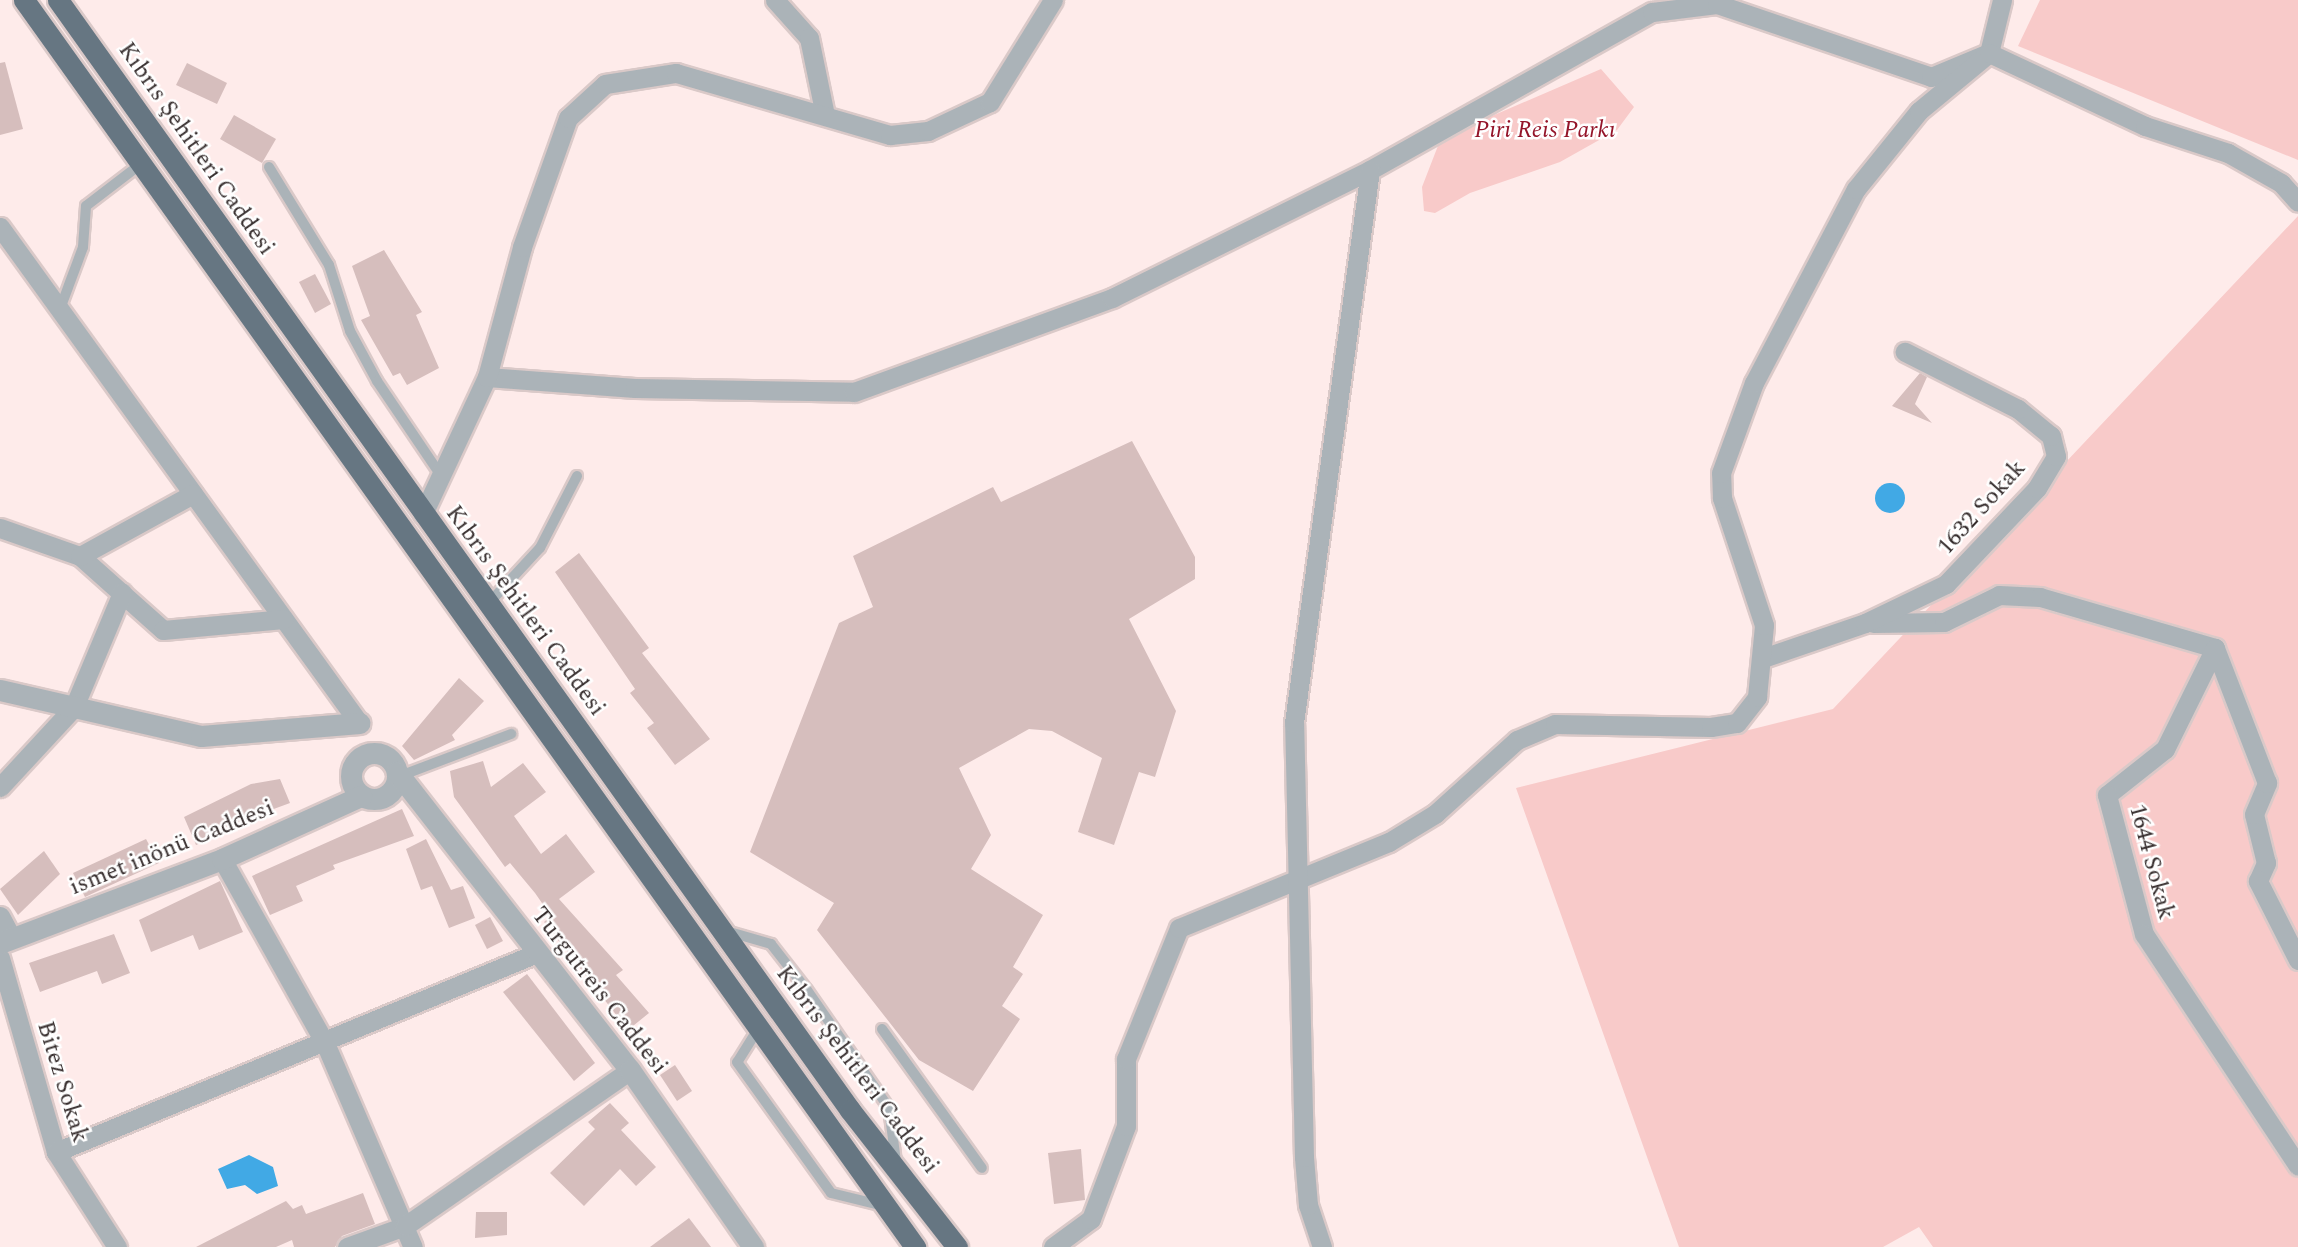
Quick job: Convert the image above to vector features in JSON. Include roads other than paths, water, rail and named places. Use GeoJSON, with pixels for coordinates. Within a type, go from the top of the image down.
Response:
{"type":"FeatureCollection","features":[{"type":"Feature","properties":{"kind":"highway","name":"Kıbrıs Şehitleri Caddesi"},"geometry":{"type":"LineString","coordinates":[[24,0],[883,1206],[915,1247]]}},
{"type":"Feature","properties":{"kind":"highway","name":"Kıbrıs Şehitleri Caddesi"},"geometry":{"type":"LineString","coordinates":[[58,0],[722,930],[897,1170],[957,1247]]}},
{"type":"Feature","properties":{"kind":"street"},"geometry":{"type":"LineString","coordinates":[[775,0],[809,38],[825,115]]}},
{"type":"Feature","properties":{"kind":"street"},"geometry":{"type":"LineString","coordinates":[[424,514],[443,478],[487,377],[522,247],[568,118],[605,84],[676,73],[890,135],[928,131],[990,102],[1053,0]]}},
{"type":"Feature","properties":{"kind":"street"},"geometry":{"type":"LineString","coordinates":[[1053,1247],[1091,1219],[1126,1126],[1126,1059],[1179,928],[1389,842],[1435,814],[1517,740],[1555,724],[1737,723],[1758,697],[1764,625],[1722,498],[1721,473],[1754,383],[1856,190],[1919,110],[1989,53],[2002,0]]}},
{"type":"Feature","properties":{"kind":"street"},"geometry":{"type":"LineString","coordinates":[[487,377],[635,388],[854,392],[1112,298],[1370,170],[1652,12],[1717,4],[1931,77],[1989,53],[2146,126],[2228,153],[2281,183],[2298,202]]}},
{"type":"Feature","properties":{"kind":"street"},"geometry":{"type":"LineString","coordinates":[[1322,1247],[1308,1205],[1304,1157],[1300,879],[1294,723],[1370,170]]}},
{"type":"Feature","properties":{"kind":"street"},"geometry":{"type":"LineString","coordinates":[[0,227],[383,755],[395,780],[376,799],[361,796],[351,772],[359,723]]}},
{"type":"Feature","properties":{"kind":"street","name":"1632 Sokak"},"geometry":{"type":"LineString","coordinates":[[1763,658],[1865,623],[1946,584],[2037,488],[2056,456],[2051,436],[2018,409],[1905,352]]}},
{"type":"Feature","properties":{"kind":"street"},"geometry":{"type":"LineString","coordinates":[[80,556],[193,494]]}},
{"type":"Feature","properties":{"kind":"street"},"geometry":{"type":"LineString","coordinates":[[0,528],[80,556],[163,630],[284,619]]}},
{"type":"Feature","properties":{"kind":"street"},"geometry":{"type":"LineString","coordinates":[[0,787],[74,707],[122,593]]}},
{"type":"Feature","properties":{"kind":"street"},"geometry":{"type":"LineString","coordinates":[[1865,623],[1944,622],[1999,595],[2040,597],[2216,648],[2267,783],[2254,814],[2266,863],[2259,881],[2298,960]]}},
{"type":"Feature","properties":{"kind":"street","name":"1644 Sokak"},"geometry":{"type":"LineString","coordinates":[[2216,648],[2165,749],[2107,795],[2144,934],[2298,1166]]}},
{"type":"Feature","properties":{"kind":"street"},"geometry":{"type":"LineString","coordinates":[[0,690],[201,736],[359,723]]}},
{"type":"Feature","properties":{"kind":"street"},"geometry":{"type":"LineString","coordinates":[[327,811],[362,757],[383,755]]}},
{"type":"Feature","properties":{"kind":"street","name":"Turgutreis Caddesi"},"geometry":{"type":"LineString","coordinates":[[395,780],[414,796],[630,1070],[753,1247]]}},
{"type":"Feature","properties":{"kind":"street","name":"ismet inönü Caddesi"},"geometry":{"type":"LineString","coordinates":[[6,941],[222,859],[361,796]]}},
{"type":"Feature","properties":{"kind":"street"},"geometry":{"type":"LineString","coordinates":[[222,859],[325,1043],[414,1247]]}},
{"type":"Feature","properties":{"kind":"street"},"geometry":{"type":"LineString","coordinates":[[0,916],[6,941]]}},
{"type":"Feature","properties":{"kind":"street"},"geometry":{"type":"LineString","coordinates":[[56,1152],[325,1043],[537,953]]}},
{"type":"Feature","properties":{"kind":"street","name":"Bitez Sokak"},"geometry":{"type":"LineString","coordinates":[[0,958],[56,1152],[117,1247]]}},
{"type":"Feature","properties":{"kind":"street"},"geometry":{"type":"LineString","coordinates":[[347,1247],[405,1226],[630,1070]]}},
{"type":"Feature","properties":{"kind":"lane"},"geometry":{"type":"LineString","coordinates":[[60,310],[83,247],[86,206],[141,164]]}},
{"type":"Feature","properties":{"kind":"lane"},"geometry":{"type":"LineString","coordinates":[[269,167],[329,265],[350,331],[377,381],[443,478]]}},
{"type":"Feature","properties":{"kind":"lane"},"geometry":{"type":"LineString","coordinates":[[488,603],[540,548],[578,476]]}},
{"type":"Feature","properties":{"kind":"lane"},"geometry":{"type":"LineString","coordinates":[[395,780],[511,734]]}},
{"type":"Feature","properties":{"kind":"lane"},"geometry":{"type":"LineString","coordinates":[[722,930],[771,944],[807,990],[889,1108],[897,1170]]}},
{"type":"Feature","properties":{"kind":"lane"},"geometry":{"type":"LineString","coordinates":[[759,1029],[737,1062],[831,1193],[883,1206]]}},
{"type":"Feature","properties":{"kind":"lane"},"geometry":{"type":"LineString","coordinates":[[882,1029],[982,1168]]}},
{"type":"Feature","properties":{"kind":"water"},"geometry":{"type":"Polygon","coordinates":[[[1890,483],[1901,487],[1905,498],[1901,509],[1890,513],[1879,509],[1875,498],[1879,487],[1890,483]]]}},
{"type":"Feature","properties":{"kind":"water"},"geometry":{"type":"Polygon","coordinates":[[[249,1155],[273,1167],[278,1186],[257,1194],[245,1185],[227,1189],[218,1169],[249,1155]]]}},
{"type":"Feature","properties":{"kind":"park label","name":"Piri Reis Parkı"},"geometry":{"type":"Point","coordinates":[1545,131]}}]}
